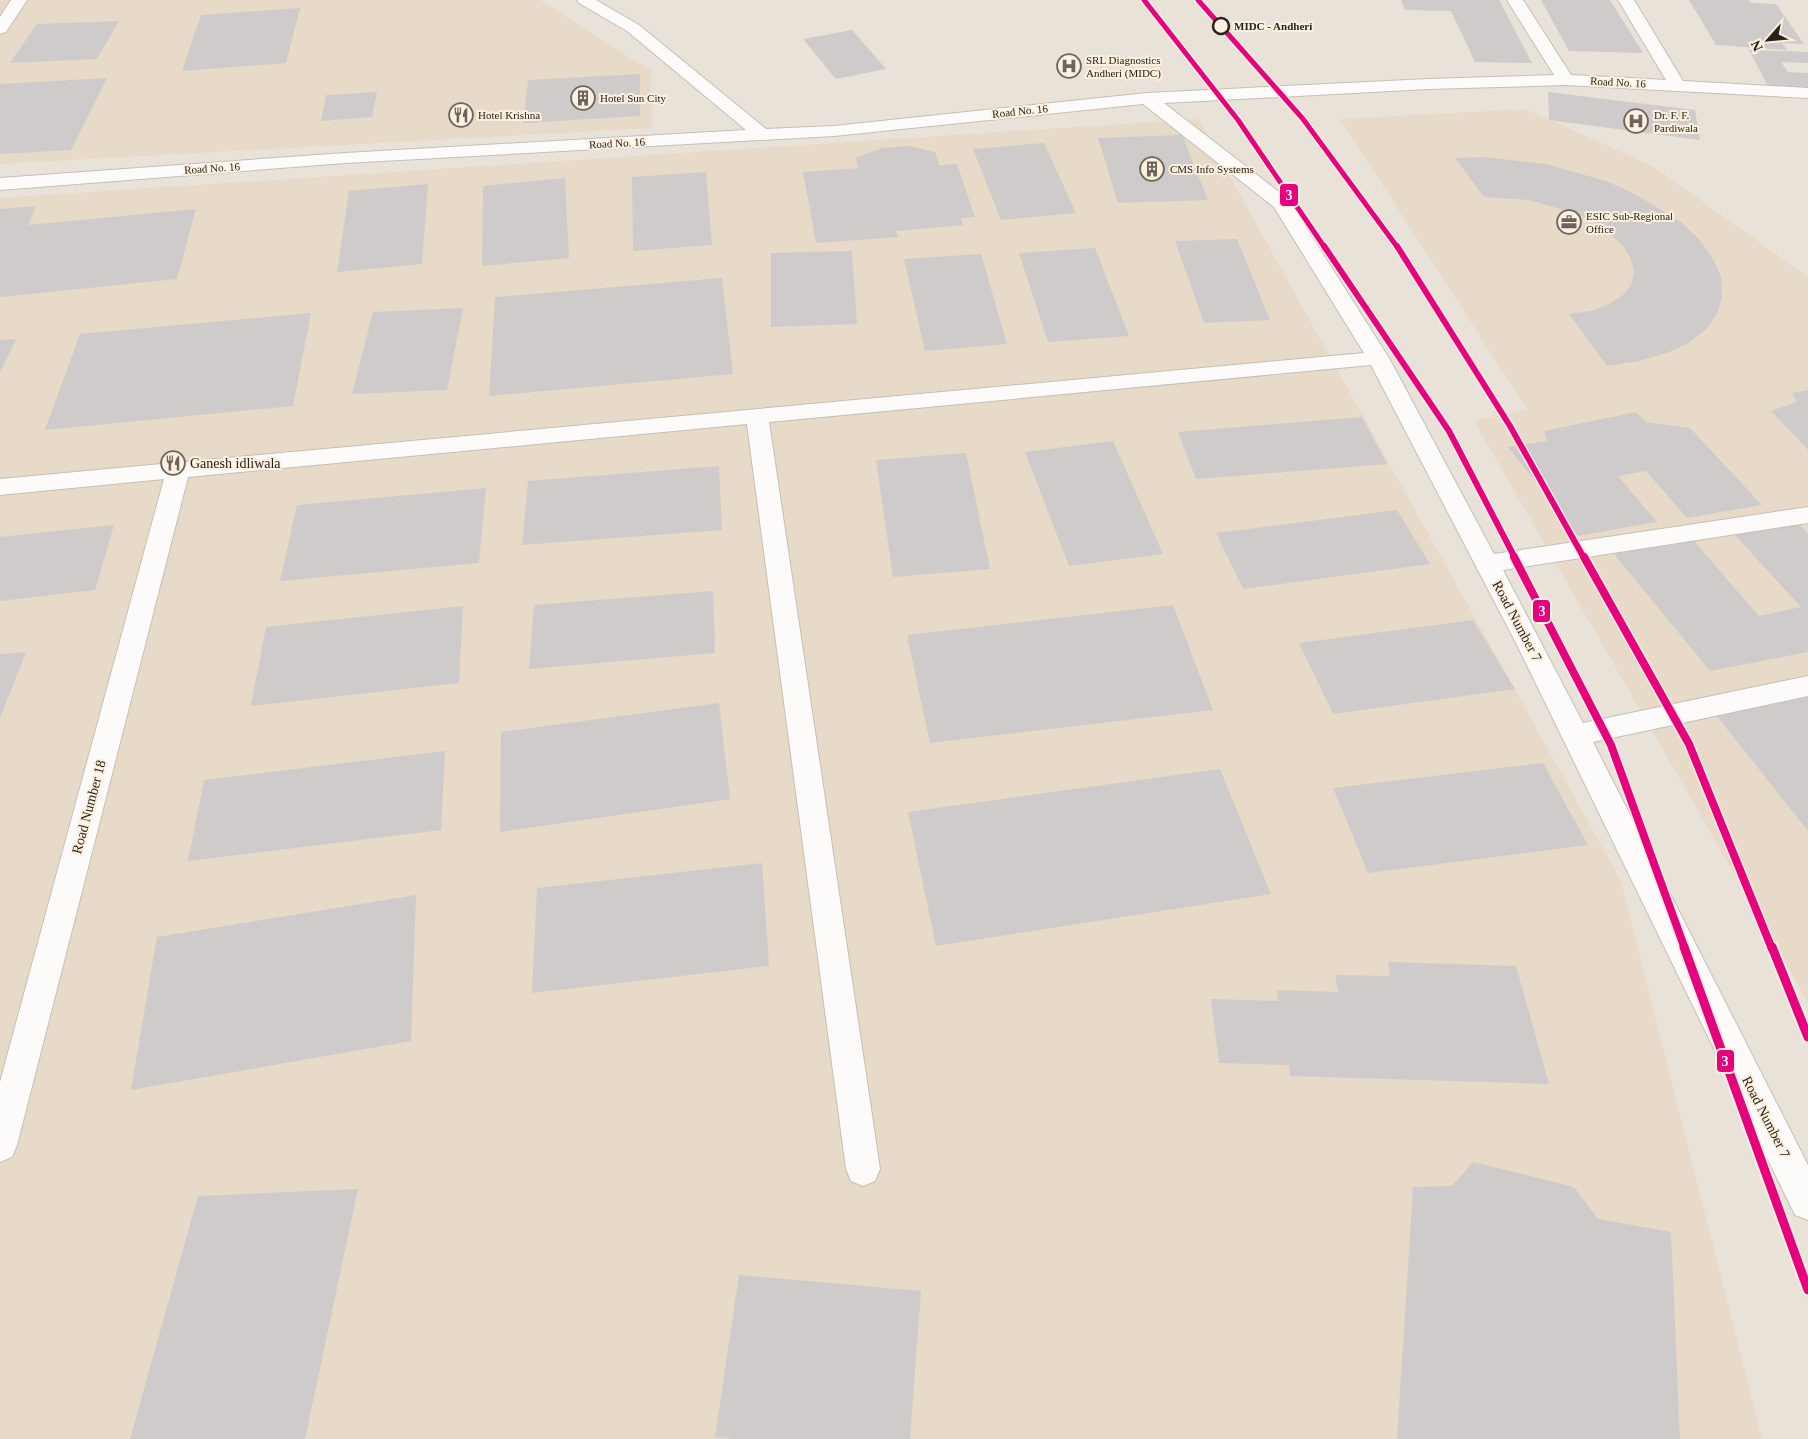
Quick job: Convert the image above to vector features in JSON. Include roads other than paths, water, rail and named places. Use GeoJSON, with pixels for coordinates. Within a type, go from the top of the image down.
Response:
{"type":"FeatureCollection","features":[{"type":"Feature","properties":{"kind":"street"},"geometry":{"type":"LineString","coordinates":[[0,29],[19,0]]}},
{"type":"Feature","properties":{"kind":"street"},"geometry":{"type":"LineString","coordinates":[[1515,0],[1566,80]]}},
{"type":"Feature","properties":{"kind":"street"},"geometry":{"type":"LineString","coordinates":[[1626,0],[1677,85]]}},
{"type":"Feature","properties":{"kind":"street"},"geometry":{"type":"LineString","coordinates":[[593,1],[633,28],[762,135]]}},
{"type":"Feature","properties":{"kind":"street","name":"Road No. 16"},"geometry":{"type":"LineString","coordinates":[[0,184],[345,158],[834,131],[1147,98],[1232,96],[1428,84],[1566,80],[1808,93]]}},
{"type":"Feature","properties":{"kind":"street","name":"Road Number 7"},"geometry":{"type":"LineString","coordinates":[[1147,98],[1281,203],[1378,358],[1530,645],[1808,1202]]}},
{"type":"Feature","properties":{"kind":"street"},"geometry":{"type":"LineString","coordinates":[[0,487],[1378,358]]}},
{"type":"Feature","properties":{"kind":"street"},"geometry":{"type":"LineString","coordinates":[[757,417],[863,1169]]}},
{"type":"Feature","properties":{"kind":"street","name":"Road Number 18"},"geometry":{"type":"LineString","coordinates":[[0,1144],[178,470]]}},
{"type":"Feature","properties":{"kind":"street"},"geometry":{"type":"LineString","coordinates":[[1487,564],[1805,520]]}},
{"type":"Feature","properties":{"kind":"street"},"geometry":{"type":"LineString","coordinates":[[1575,735],[1808,686]]}},
{"type":"Feature","properties":{"kind":"place","name":"MIDC - Andheri"},"geometry":{"type":"Point","coordinates":[1221,26]}},
{"type":"Feature","properties":{"kind":"place","name":"SRL Diagnostics Andheri (MIDC)"},"geometry":{"type":"Point","coordinates":[1069,66]}},
{"type":"Feature","properties":{"kind":"place","name":"Hotel Sun City"},"geometry":{"type":"Point","coordinates":[583,98]}},
{"type":"Feature","properties":{"kind":"place","name":"Hotel Krishna"},"geometry":{"type":"Point","coordinates":[461,115]}},
{"type":"Feature","properties":{"kind":"place","name":"Dr. F. F. Pardiwala"},"geometry":{"type":"Point","coordinates":[1636,121]}},
{"type":"Feature","properties":{"kind":"place","name":"CMS Info Systems"},"geometry":{"type":"Point","coordinates":[1152,169]}},
{"type":"Feature","properties":{"kind":"place","name":"ESIC Sub-Regional Office"},"geometry":{"type":"Point","coordinates":[1569,222]}},
{"type":"Feature","properties":{"kind":"place","name":"Ganesh idliwala"},"geometry":{"type":"Point","coordinates":[173,463]}}]}
